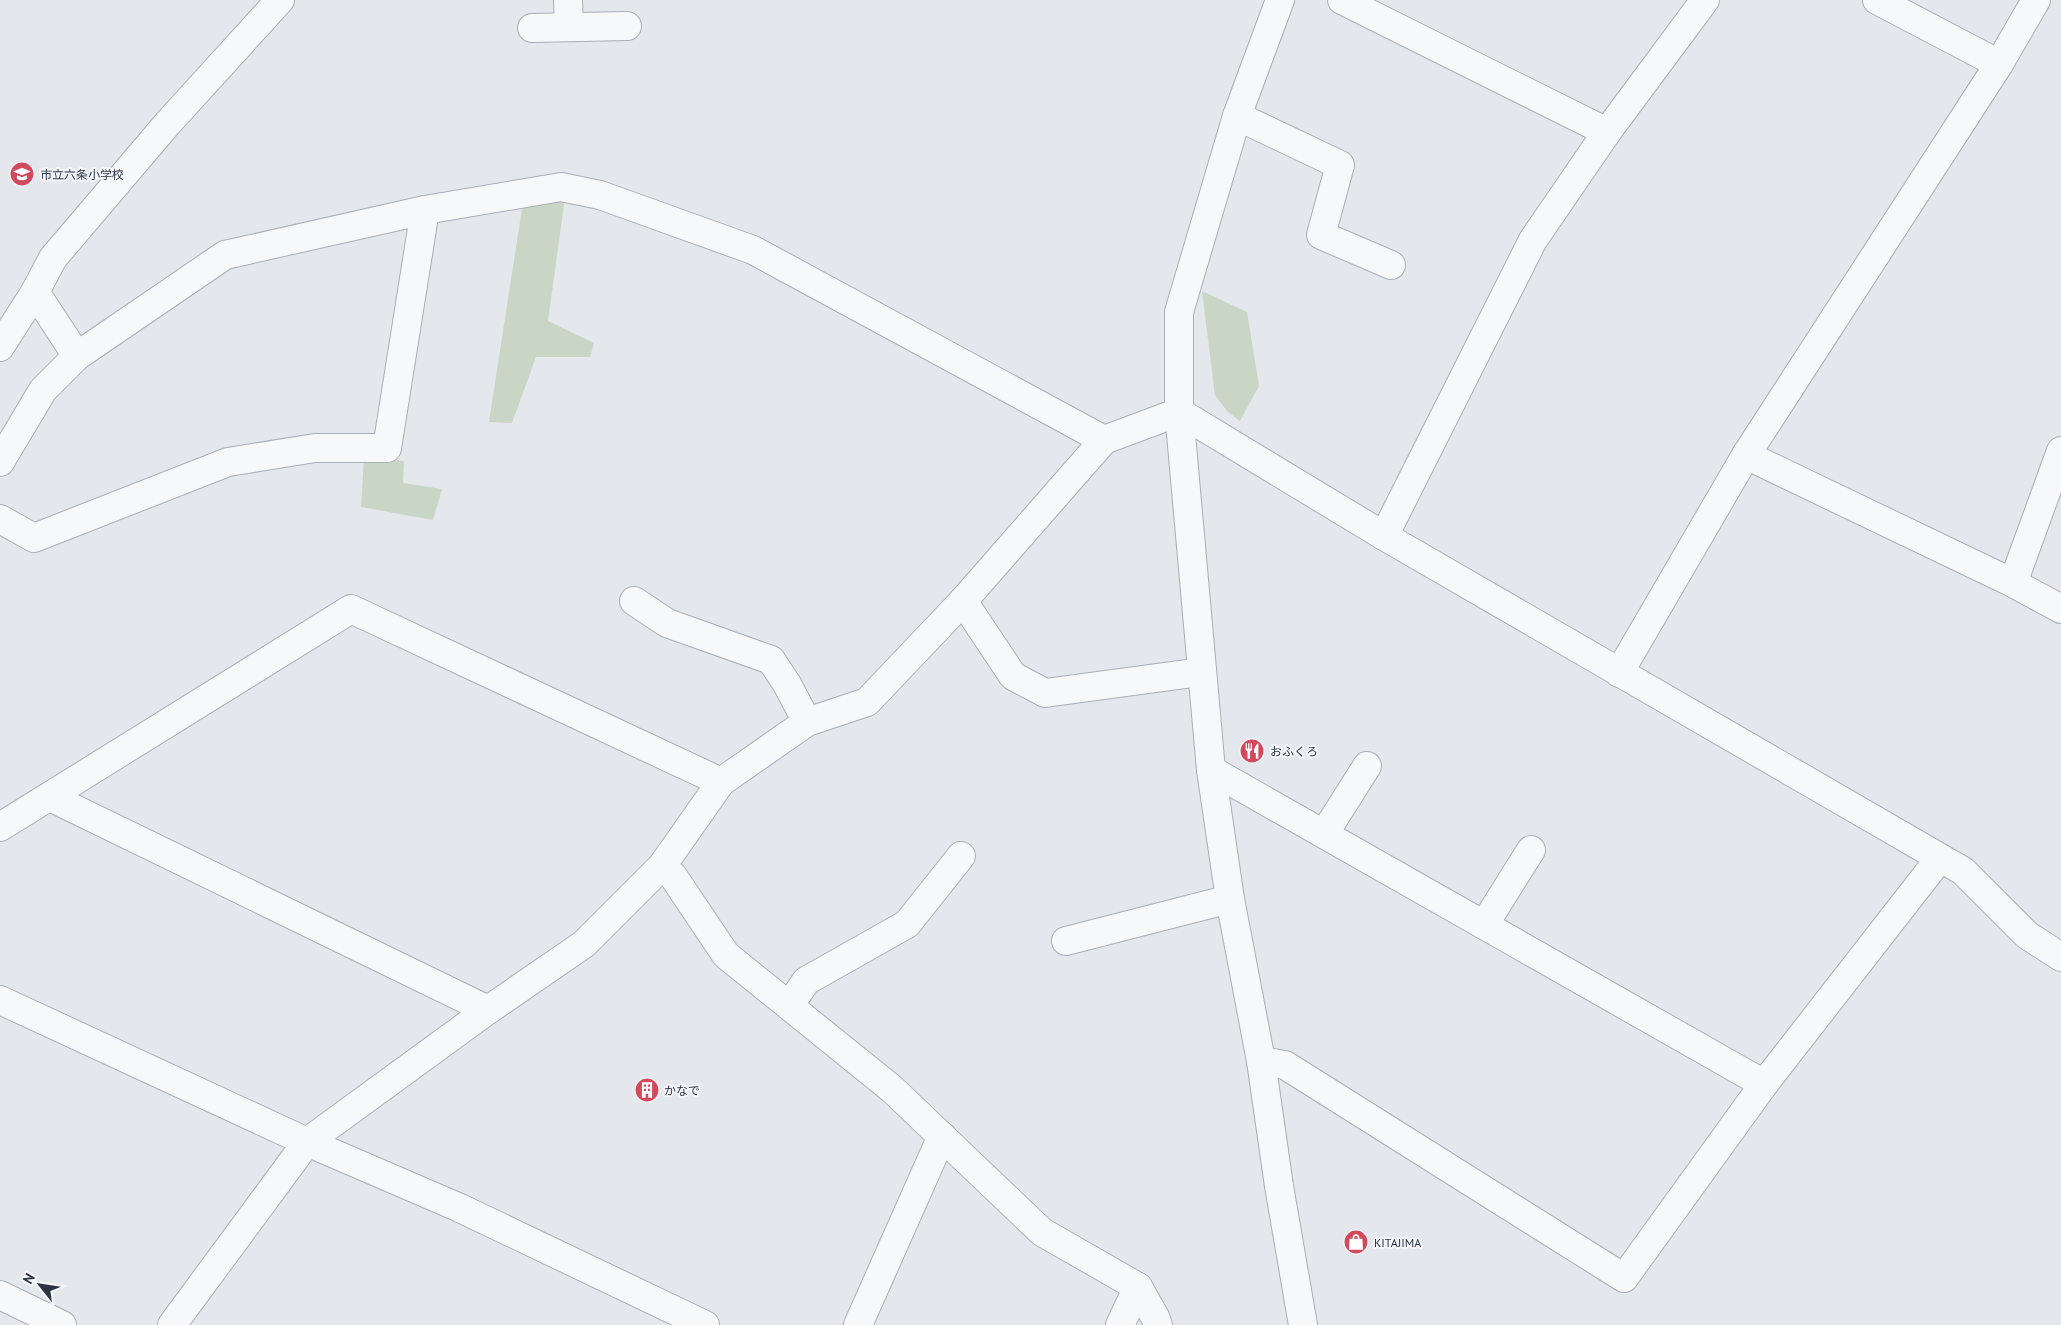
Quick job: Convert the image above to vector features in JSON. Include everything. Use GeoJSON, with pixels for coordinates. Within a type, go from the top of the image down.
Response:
{"type":"FeatureCollection","features":[{"type":"Feature","properties":{"kind":"street"},"geometry":{"type":"LineString","coordinates":[[0,347],[35,292],[53,258],[168,123],[280,0]]}},
{"type":"Feature","properties":{"kind":"street"},"geometry":{"type":"LineString","coordinates":[[568,0],[569,27]]}},
{"type":"Feature","properties":{"kind":"street"},"geometry":{"type":"LineString","coordinates":[[1280,0],[1237,116],[1180,312],[1179,412],[1211,770],[1230,900],[1261,1061],[1303,1325]]}},
{"type":"Feature","properties":{"kind":"street"},"geometry":{"type":"LineString","coordinates":[[1342,0],[1607,132]]}},
{"type":"Feature","properties":{"kind":"street"},"geometry":{"type":"LineString","coordinates":[[1384,536],[1532,240],[1607,132],[1705,0]]}},
{"type":"Feature","properties":{"kind":"street"},"geometry":{"type":"LineString","coordinates":[[1877,0],[1999,64]]}},
{"type":"Feature","properties":{"kind":"street"},"geometry":{"type":"LineString","coordinates":[[1619,673],[1746,455],[1999,64],[2036,0]]}},
{"type":"Feature","properties":{"kind":"street"},"geometry":{"type":"LineString","coordinates":[[532,28],[627,26]]}},
{"type":"Feature","properties":{"kind":"street"},"geometry":{"type":"LineString","coordinates":[[1237,116],[1340,165],[1321,235],[1391,265]]}},
{"type":"Feature","properties":{"kind":"street"},"geometry":{"type":"LineString","coordinates":[[0,462],[43,390],[77,356],[225,255],[425,210],[561,187],[600,195],[753,250],[1104,440]]}},
{"type":"Feature","properties":{"kind":"street"},"geometry":{"type":"LineString","coordinates":[[0,520],[34,538],[228,462],[315,448],[388,448],[425,210]]}},
{"type":"Feature","properties":{"kind":"street"},"geometry":{"type":"LineString","coordinates":[[35,292],[77,356]]}},
{"type":"Feature","properties":{"kind":"street"},"geometry":{"type":"LineString","coordinates":[[172,1325],[307,1142],[488,1010],[584,944],[662,866],[721,782],[807,722],[867,702],[964,601],[1104,440],[1179,412]]}},
{"type":"Feature","properties":{"kind":"street"},"geometry":{"type":"LineString","coordinates":[[1179,412],[1384,536],[1963,871],[2028,935],[2061,957]]}},
{"type":"Feature","properties":{"kind":"street"},"geometry":{"type":"LineString","coordinates":[[2013,583],[2061,451]]}},
{"type":"Feature","properties":{"kind":"street"},"geometry":{"type":"LineString","coordinates":[[1746,455],[2013,583],[2061,609]]}},
{"type":"Feature","properties":{"kind":"street"},"geometry":{"type":"LineString","coordinates":[[634,601],[666,624],[772,660],[807,722]]}},
{"type":"Feature","properties":{"kind":"street"},"geometry":{"type":"LineString","coordinates":[[964,601],[1013,676],[1045,693],[1201,672]]}},
{"type":"Feature","properties":{"kind":"street"},"geometry":{"type":"LineString","coordinates":[[0,826],[50,797],[351,609],[721,782]]}},
{"type":"Feature","properties":{"kind":"street"},"geometry":{"type":"LineString","coordinates":[[1324,834],[1367,766]]}},
{"type":"Feature","properties":{"kind":"street"},"geometry":{"type":"LineString","coordinates":[[1211,770],[1764,1084]]}},
{"type":"Feature","properties":{"kind":"street"},"geometry":{"type":"LineString","coordinates":[[50,797],[488,1010]]}},
{"type":"Feature","properties":{"kind":"street"},"geometry":{"type":"LineString","coordinates":[[1484,925],[1531,850]]}},
{"type":"Feature","properties":{"kind":"street"},"geometry":{"type":"LineString","coordinates":[[790,1005],[806,981],[907,924],[961,856]]}},
{"type":"Feature","properties":{"kind":"street"},"geometry":{"type":"LineString","coordinates":[[1261,1061],[1285,1065],[1624,1278],[1764,1084],[1940,858]]}},
{"type":"Feature","properties":{"kind":"street"},"geometry":{"type":"LineString","coordinates":[[662,866],[673,876],[726,954],[892,1089],[1042,1232],[1138,1287],[1158,1325]]}},
{"type":"Feature","properties":{"kind":"street"},"geometry":{"type":"LineString","coordinates":[[1066,941],[1230,900]]}},
{"type":"Feature","properties":{"kind":"street"},"geometry":{"type":"LineString","coordinates":[[0,1000],[307,1142],[460,1208],[705,1325]]}},
{"type":"Feature","properties":{"kind":"street"},"geometry":{"type":"LineString","coordinates":[[858,1325],[942,1136]]}},
{"type":"Feature","properties":{"kind":"street"},"geometry":{"type":"LineString","coordinates":[[1120,1325],[1138,1287]]}},
{"type":"Feature","properties":{"kind":"street"},"geometry":{"type":"LineString","coordinates":[[0,1295],[62,1325]]}},
{"type":"Feature","properties":{"kind":"green space"},"geometry":{"type":"Polygon","coordinates":[[[565,197],[548,321],[594,343],[590,357],[536,357],[512,423],[489,422],[523,202],[565,197]]]}},
{"type":"Feature","properties":{"kind":"green space"},"geometry":{"type":"Polygon","coordinates":[[[1202,291],[1247,312],[1259,386],[1240,421],[1227,411],[1215,395],[1202,291]]]}},
{"type":"Feature","properties":{"kind":"green space"},"geometry":{"type":"Polygon","coordinates":[[[364,457],[404,461],[403,483],[442,489],[433,520],[361,507],[364,457]]]}},
{"type":"Feature","properties":{"kind":"place","name":"市立六条小学校"},"geometry":{"type":"Point","coordinates":[22,174]}},
{"type":"Feature","properties":{"kind":"place","name":"おふくろ"},"geometry":{"type":"Point","coordinates":[1252,751]}},
{"type":"Feature","properties":{"kind":"place","name":"かなで"},"geometry":{"type":"Point","coordinates":[647,1090]}},
{"type":"Feature","properties":{"kind":"place","name":"KITAJIMA"},"geometry":{"type":"Point","coordinates":[1356,1242]}}]}
